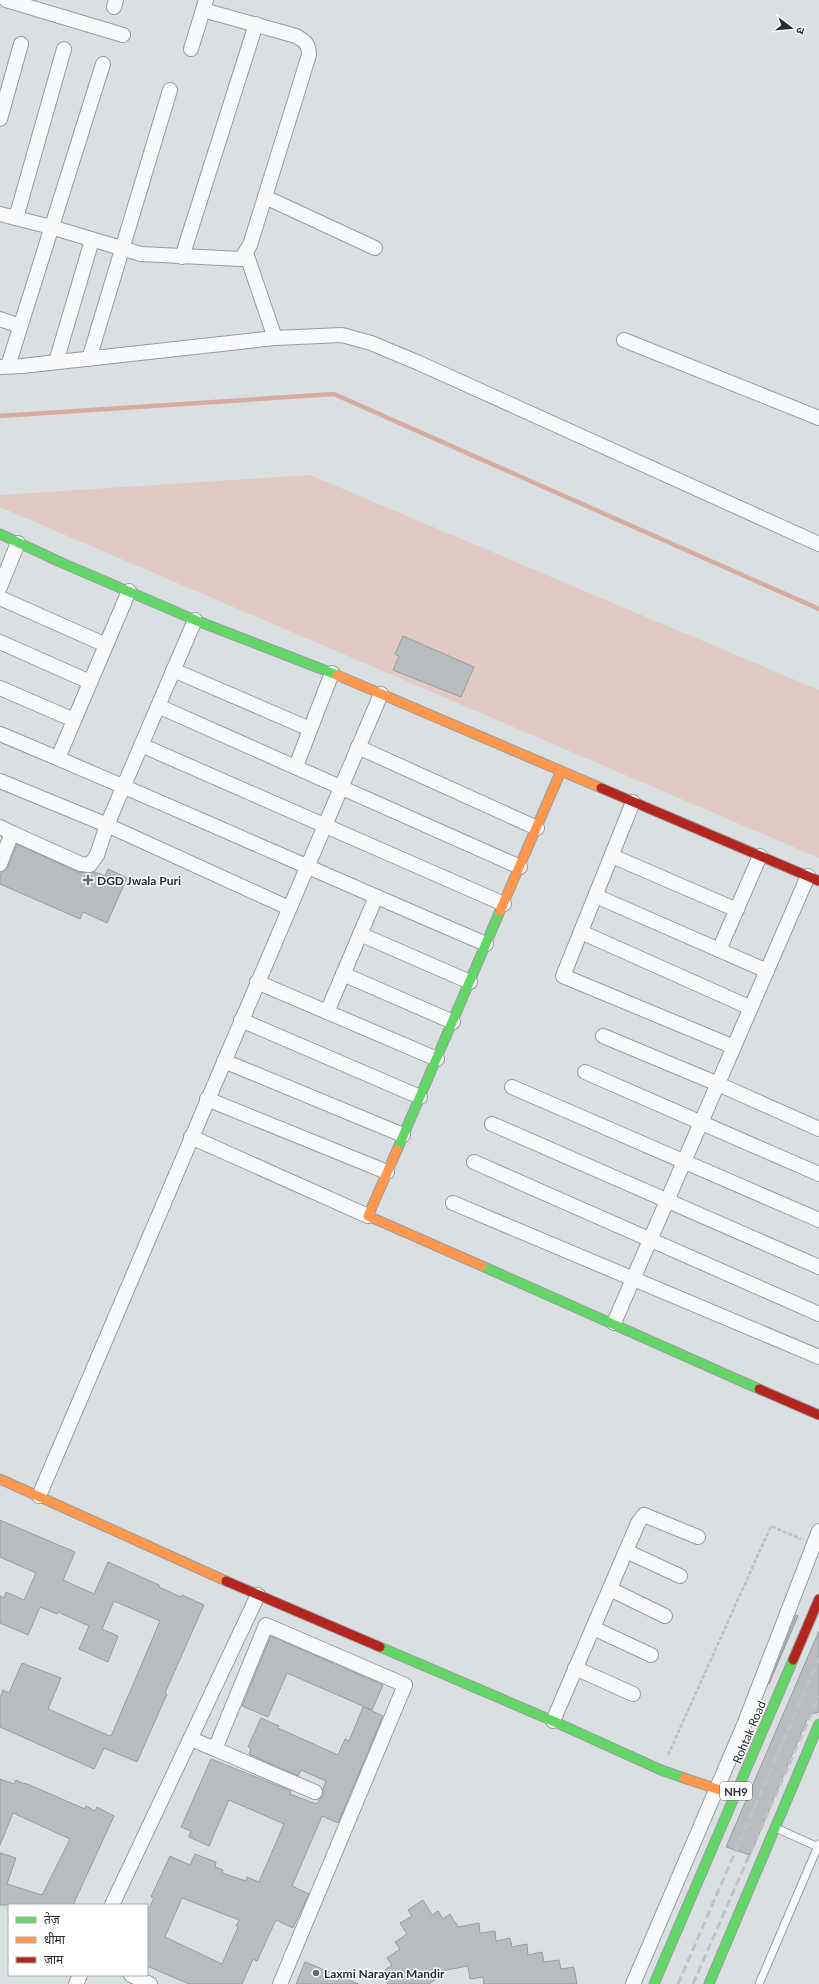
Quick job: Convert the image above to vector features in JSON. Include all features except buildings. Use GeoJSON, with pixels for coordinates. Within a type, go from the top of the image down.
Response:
{"type":"FeatureCollection","features":[{"type":"Feature","properties":{"kind":"main road"},"geometry":{"type":"LineString","coordinates":[[0,534],[195,620],[332,673],[814,878]]}},
{"type":"Feature","properties":{"kind":"main road"},"geometry":{"type":"LineString","coordinates":[[561,771],[368,1216],[819,1414]]}},
{"type":"Feature","properties":{"kind":"main road"},"geometry":{"type":"LineString","coordinates":[[0,1479],[258,1595],[552,1721],[661,1770],[735,1795]]}},
{"type":"Feature","properties":{"kind":"main road","name":"Rohtak Road"},"geometry":{"type":"LineString","coordinates":[[654,1984],[819,1599]]}},
{"type":"Feature","properties":{"kind":"main road"},"geometry":{"type":"LineString","coordinates":[[709,1984],[819,1724]]}},
{"type":"Feature","properties":{"kind":"street"},"geometry":{"type":"LineString","coordinates":[[6,0],[123,35]]}},
{"type":"Feature","properties":{"kind":"street"},"geometry":{"type":"LineString","coordinates":[[0,214],[51,227],[142,254],[241,259],[246,254],[265,197],[309,55],[309,46],[296,36],[256,24],[205,5],[191,49]]}},
{"type":"Feature","properties":{"kind":"street"},"geometry":{"type":"LineString","coordinates":[[182,257],[256,24]]}},
{"type":"Feature","properties":{"kind":"street"},"geometry":{"type":"LineString","coordinates":[[0,119],[21,44]]}},
{"type":"Feature","properties":{"kind":"street"},"geometry":{"type":"LineString","coordinates":[[16,218],[64,49]]}},
{"type":"Feature","properties":{"kind":"street"},"geometry":{"type":"LineString","coordinates":[[103,64],[20,326],[4,366],[89,359],[275,338],[342,335],[371,343],[426,366],[819,544]]}},
{"type":"Feature","properties":{"kind":"street"},"geometry":{"type":"LineString","coordinates":[[89,359],[170,90]]}},
{"type":"Feature","properties":{"kind":"street"},"geometry":{"type":"LineString","coordinates":[[265,197],[375,248]]}},
{"type":"Feature","properties":{"kind":"street"},"geometry":{"type":"LineString","coordinates":[[56,362],[92,240]]}},
{"type":"Feature","properties":{"kind":"street"},"geometry":{"type":"LineString","coordinates":[[246,254],[275,338]]}},
{"type":"Feature","properties":{"kind":"street"},"geometry":{"type":"LineString","coordinates":[[0,320],[20,326]]}},
{"type":"Feature","properties":{"kind":"street"},"geometry":{"type":"LineString","coordinates":[[624,340],[819,418]]}},
{"type":"Feature","properties":{"kind":"street"},"geometry":{"type":"LineString","coordinates":[[0,587],[18,543]]}},
{"type":"Feature","properties":{"kind":"street"},"geometry":{"type":"LineString","coordinates":[[58,758],[129,591]]}},
{"type":"Feature","properties":{"kind":"street"},"geometry":{"type":"LineString","coordinates":[[0,598],[106,645]]}},
{"type":"Feature","properties":{"kind":"street"},"geometry":{"type":"LineString","coordinates":[[0,864],[6,830],[81,864],[90,865],[97,855],[107,825],[195,620]]}},
{"type":"Feature","properties":{"kind":"street"},"geometry":{"type":"LineString","coordinates":[[0,642],[90,682]]}},
{"type":"Feature","properties":{"kind":"street"},"geometry":{"type":"LineString","coordinates":[[173,670],[310,729]]}},
{"type":"Feature","properties":{"kind":"street"},"geometry":{"type":"LineString","coordinates":[[296,766],[332,673]]}},
{"type":"Feature","properties":{"kind":"street"},"geometry":{"type":"LineString","coordinates":[[0,688],[74,720]]}},
{"type":"Feature","properties":{"kind":"street"},"geometry":{"type":"LineString","coordinates":[[40,1496],[207,1099],[380,694]]}},
{"type":"Feature","properties":{"kind":"street"},"geometry":{"type":"LineString","coordinates":[[158,706],[341,786],[520,867]]}},
{"type":"Feature","properties":{"kind":"street"},"geometry":{"type":"LineString","coordinates":[[0,734],[124,785],[306,867],[486,944]]}},
{"type":"Feature","properties":{"kind":"street"},"geometry":{"type":"LineString","coordinates":[[141,745],[504,904]]}},
{"type":"Feature","properties":{"kind":"street"},"geometry":{"type":"LineString","coordinates":[[358,747],[537,828]]}},
{"type":"Feature","properties":{"kind":"street"},"geometry":{"type":"LineString","coordinates":[[0,781],[107,825],[289,908]]}},
{"type":"Feature","properties":{"kind":"street"},"geometry":{"type":"LineString","coordinates":[[633,802],[563,976],[734,1047]]}},
{"type":"Feature","properties":{"kind":"street"},"geometry":{"type":"LineString","coordinates":[[612,856],[737,910]]}},
{"type":"Feature","properties":{"kind":"street"},"geometry":{"type":"LineString","coordinates":[[719,950],[760,856]]}},
{"type":"Feature","properties":{"kind":"street"},"geometry":{"type":"LineString","coordinates":[[614,1323],[767,971],[814,878]]}},
{"type":"Feature","properties":{"kind":"street"},"geometry":{"type":"LineString","coordinates":[[327,1012],[376,896]]}},
{"type":"Feature","properties":{"kind":"street"},"geometry":{"type":"LineString","coordinates":[[596,896],[767,971]]}},
{"type":"Feature","properties":{"kind":"street"},"geometry":{"type":"LineString","coordinates":[[581,932],[751,1008]]}},
{"type":"Feature","properties":{"kind":"street"},"geometry":{"type":"LineString","coordinates":[[360,934],[470,982]]}},
{"type":"Feature","properties":{"kind":"street"},"geometry":{"type":"LineString","coordinates":[[343,974],[452,1022]]}},
{"type":"Feature","properties":{"kind":"street"},"geometry":{"type":"LineString","coordinates":[[257,982],[437,1059]]}},
{"type":"Feature","properties":{"kind":"street"},"geometry":{"type":"LineString","coordinates":[[241,1020],[420,1097]]}},
{"type":"Feature","properties":{"kind":"street"},"geometry":{"type":"LineString","coordinates":[[603,1036],[718,1084],[819,1129]]}},
{"type":"Feature","properties":{"kind":"street"},"geometry":{"type":"LineString","coordinates":[[224,1061],[403,1136]]}},
{"type":"Feature","properties":{"kind":"street"},"geometry":{"type":"LineString","coordinates":[[586,1072],[701,1124],[819,1174]]}},
{"type":"Feature","properties":{"kind":"street"},"geometry":{"type":"LineString","coordinates":[[512,1087],[819,1220]]}},
{"type":"Feature","properties":{"kind":"street"},"geometry":{"type":"LineString","coordinates":[[207,1099],[387,1172]]}},
{"type":"Feature","properties":{"kind":"street"},"geometry":{"type":"LineString","coordinates":[[492,1124],[819,1267]]}},
{"type":"Feature","properties":{"kind":"street"},"geometry":{"type":"LineString","coordinates":[[191,1137],[368,1216]]}},
{"type":"Feature","properties":{"kind":"street"},"geometry":{"type":"LineString","coordinates":[[474,1162],[819,1314]]}},
{"type":"Feature","properties":{"kind":"street"},"geometry":{"type":"LineString","coordinates":[[453,1203],[819,1357]]}},
{"type":"Feature","properties":{"kind":"street"},"geometry":{"type":"LineString","coordinates":[[552,1721],[638,1523],[644,1515],[698,1537]]}},
{"type":"Feature","properties":{"kind":"street"},"geometry":{"type":"LineString","coordinates":[[633,1984],[744,1725],[819,1531]]}},
{"type":"Feature","properties":{"kind":"street"},"geometry":{"type":"LineString","coordinates":[[626,1551],[680,1576]]}},
{"type":"Feature","properties":{"kind":"street"},"geometry":{"type":"LineString","coordinates":[[610,1589],[665,1616]]}},
{"type":"Feature","properties":{"kind":"street"},"geometry":{"type":"LineString","coordinates":[[112,1904],[258,1595]]}},
{"type":"Feature","properties":{"kind":"street"},"geometry":{"type":"LineString","coordinates":[[215,1750],[266,1625],[405,1685],[280,1984]]}},
{"type":"Feature","properties":{"kind":"street"},"geometry":{"type":"LineString","coordinates":[[593,1628],[651,1655]]}},
{"type":"Feature","properties":{"kind":"street"},"geometry":{"type":"LineString","coordinates":[[576,1668],[634,1694]]}},
{"type":"Feature","properties":{"kind":"street"},"geometry":{"type":"LineString","coordinates":[[191,1739],[315,1792]]}},
{"type":"Feature","properties":{"kind":"street"},"geometry":{"type":"LineString","coordinates":[[133,1976],[150,1984]]}},
{"type":"Feature","properties":{"kind":"lane"},"geometry":{"type":"LineString","coordinates":[[759,1984],[818,1845],[775,1828]]}},
{"type":"Feature","properties":{"kind":"path"},"geometry":{"type":"LineString","coordinates":[[661,1770],[771,1526],[804,1540]]}},
{"type":"Feature","properties":{"kind":"shaded area"},"geometry":{"type":"Polygon","coordinates":[[[310,475],[819,690],[819,858],[0,507],[0,495],[310,475]]]}},
{"type":"Feature","properties":{"kind":"waterway"},"geometry":{"type":"LineString","coordinates":[[0,416],[334,394],[819,609]]}},
{"type":"Feature","properties":{"kind":"railway"},"geometry":{"type":"LineString","coordinates":[[678,1984],[819,1658]]}},
{"type":"Feature","properties":{"kind":"railway"},"geometry":{"type":"LineString","coordinates":[[693,1984],[819,1696]]}},
{"type":"Feature","properties":{"kind":"traffic: fast"},"geometry":{"type":"LineString","coordinates":[[0,534],[60,562],[195,620],[337,675]]}},
{"type":"Feature","properties":{"kind":"traffic: fast"},"geometry":{"type":"LineString","coordinates":[[397,1150],[500,911]]}},
{"type":"Feature","properties":{"kind":"traffic: fast"},"geometry":{"type":"LineString","coordinates":[[482,1266],[759,1389]]}},
{"type":"Feature","properties":{"kind":"traffic: fast"},"geometry":{"type":"LineString","coordinates":[[380,1647],[553,1721],[661,1770],[684,1778]]}},
{"type":"Feature","properties":{"kind":"traffic: fast"},"geometry":{"type":"LineString","coordinates":[[654,1984],[793,1660]]}},
{"type":"Feature","properties":{"kind":"traffic: fast"},"geometry":{"type":"LineString","coordinates":[[709,1984],[819,1724]]}},
{"type":"Feature","properties":{"kind":"traffic: slow"},"geometry":{"type":"LineString","coordinates":[[337,675],[601,788]]}},
{"type":"Feature","properties":{"kind":"traffic: slow"},"geometry":{"type":"LineString","coordinates":[[500,911],[561,771]]}},
{"type":"Feature","properties":{"kind":"traffic: slow"},"geometry":{"type":"LineString","coordinates":[[397,1150],[368,1216],[482,1266]]}},
{"type":"Feature","properties":{"kind":"traffic: slow"},"geometry":{"type":"LineString","coordinates":[[0,1479],[226,1581]]}},
{"type":"Feature","properties":{"kind":"traffic: slow"},"geometry":{"type":"LineString","coordinates":[[684,1778],[735,1795]]}},
{"type":"Feature","properties":{"kind":"traffic: jam"},"geometry":{"type":"LineString","coordinates":[[601,788],[819,881]]}},
{"type":"Feature","properties":{"kind":"traffic: jam"},"geometry":{"type":"LineString","coordinates":[[759,1389],[819,1415]]}},
{"type":"Feature","properties":{"kind":"traffic: jam"},"geometry":{"type":"LineString","coordinates":[[226,1581],[380,1647]]}},
{"type":"Feature","properties":{"kind":"traffic: jam"},"geometry":{"type":"LineString","coordinates":[[793,1660],[819,1599]]}},
{"type":"Feature","properties":{"kind":"place","name":"DGD Jwala Puri"},"geometry":{"type":"Point","coordinates":[88,880]}},
{"type":"Feature","properties":{"kind":"place","name":"Laxmi Narayan Mandir"},"geometry":{"type":"Point","coordinates":[316,1973]}}]}
